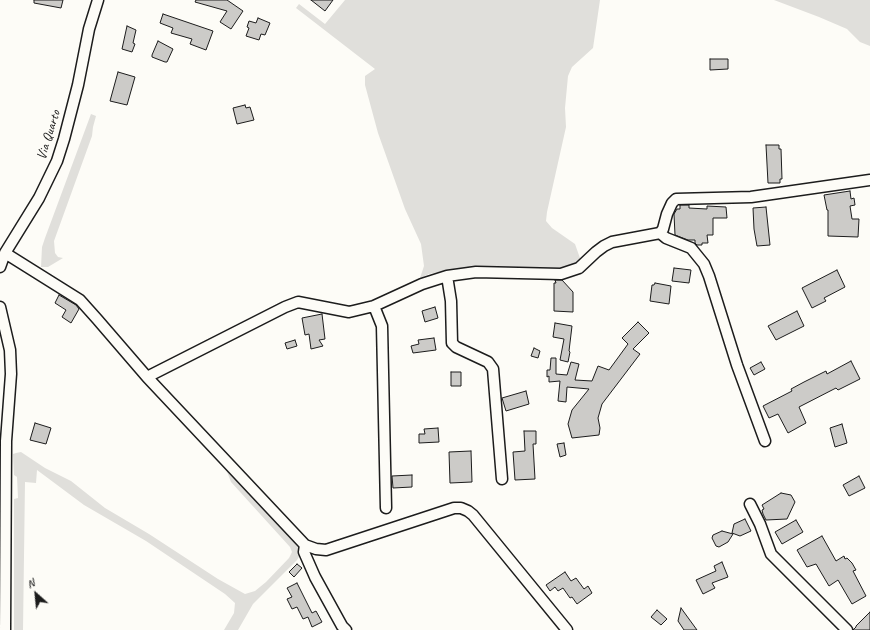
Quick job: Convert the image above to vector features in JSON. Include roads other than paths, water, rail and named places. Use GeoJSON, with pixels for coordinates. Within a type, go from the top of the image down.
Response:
{"type":"FeatureCollection","features":[{"type":"Feature","properties":{"kind":"street","name":"Via Quarto"},"geometry":{"type":"LineString","coordinates":[[0,267],[5,253],[39,198],[57,161],[78,85],[89,29],[98,0]]}},
{"type":"Feature","properties":{"kind":"street"},"geometry":{"type":"LineString","coordinates":[[147,377],[298,302],[349,312],[374,306],[422,284],[448,276],[476,272],[561,274],[579,268],[600,249],[612,242],[660,233],[663,229],[672,203],[676,199],[750,197],[870,180]]}},
{"type":"Feature","properties":{"kind":"street"},"geometry":{"type":"LineString","coordinates":[[660,233],[666,238],[691,248],[704,264],[737,365],[765,441]]}},
{"type":"Feature","properties":{"kind":"street"},"geometry":{"type":"LineString","coordinates":[[5,253],[80,300],[147,377],[305,545],[316,550],[326,550],[454,508],[461,508],[473,515],[567,630]]}},
{"type":"Feature","properties":{"kind":"street"},"geometry":{"type":"LineString","coordinates":[[448,276],[451,300],[452,343],[456,347],[488,362],[493,369],[502,479]]}},
{"type":"Feature","properties":{"kind":"street"},"geometry":{"type":"LineString","coordinates":[[374,306],[382,326],[386,508]]}},
{"type":"Feature","properties":{"kind":"street"},"geometry":{"type":"LineString","coordinates":[[0,307],[10,350],[11,362],[11,386],[3,424],[5,630]]}},
{"type":"Feature","properties":{"kind":"street"},"geometry":{"type":"LineString","coordinates":[[750,504],[760,524],[771,554],[847,630]]}},
{"type":"Feature","properties":{"kind":"street"},"geometry":{"type":"LineString","coordinates":[[305,545],[304,552],[315,577],[342,626],[346,630]]}}]}
